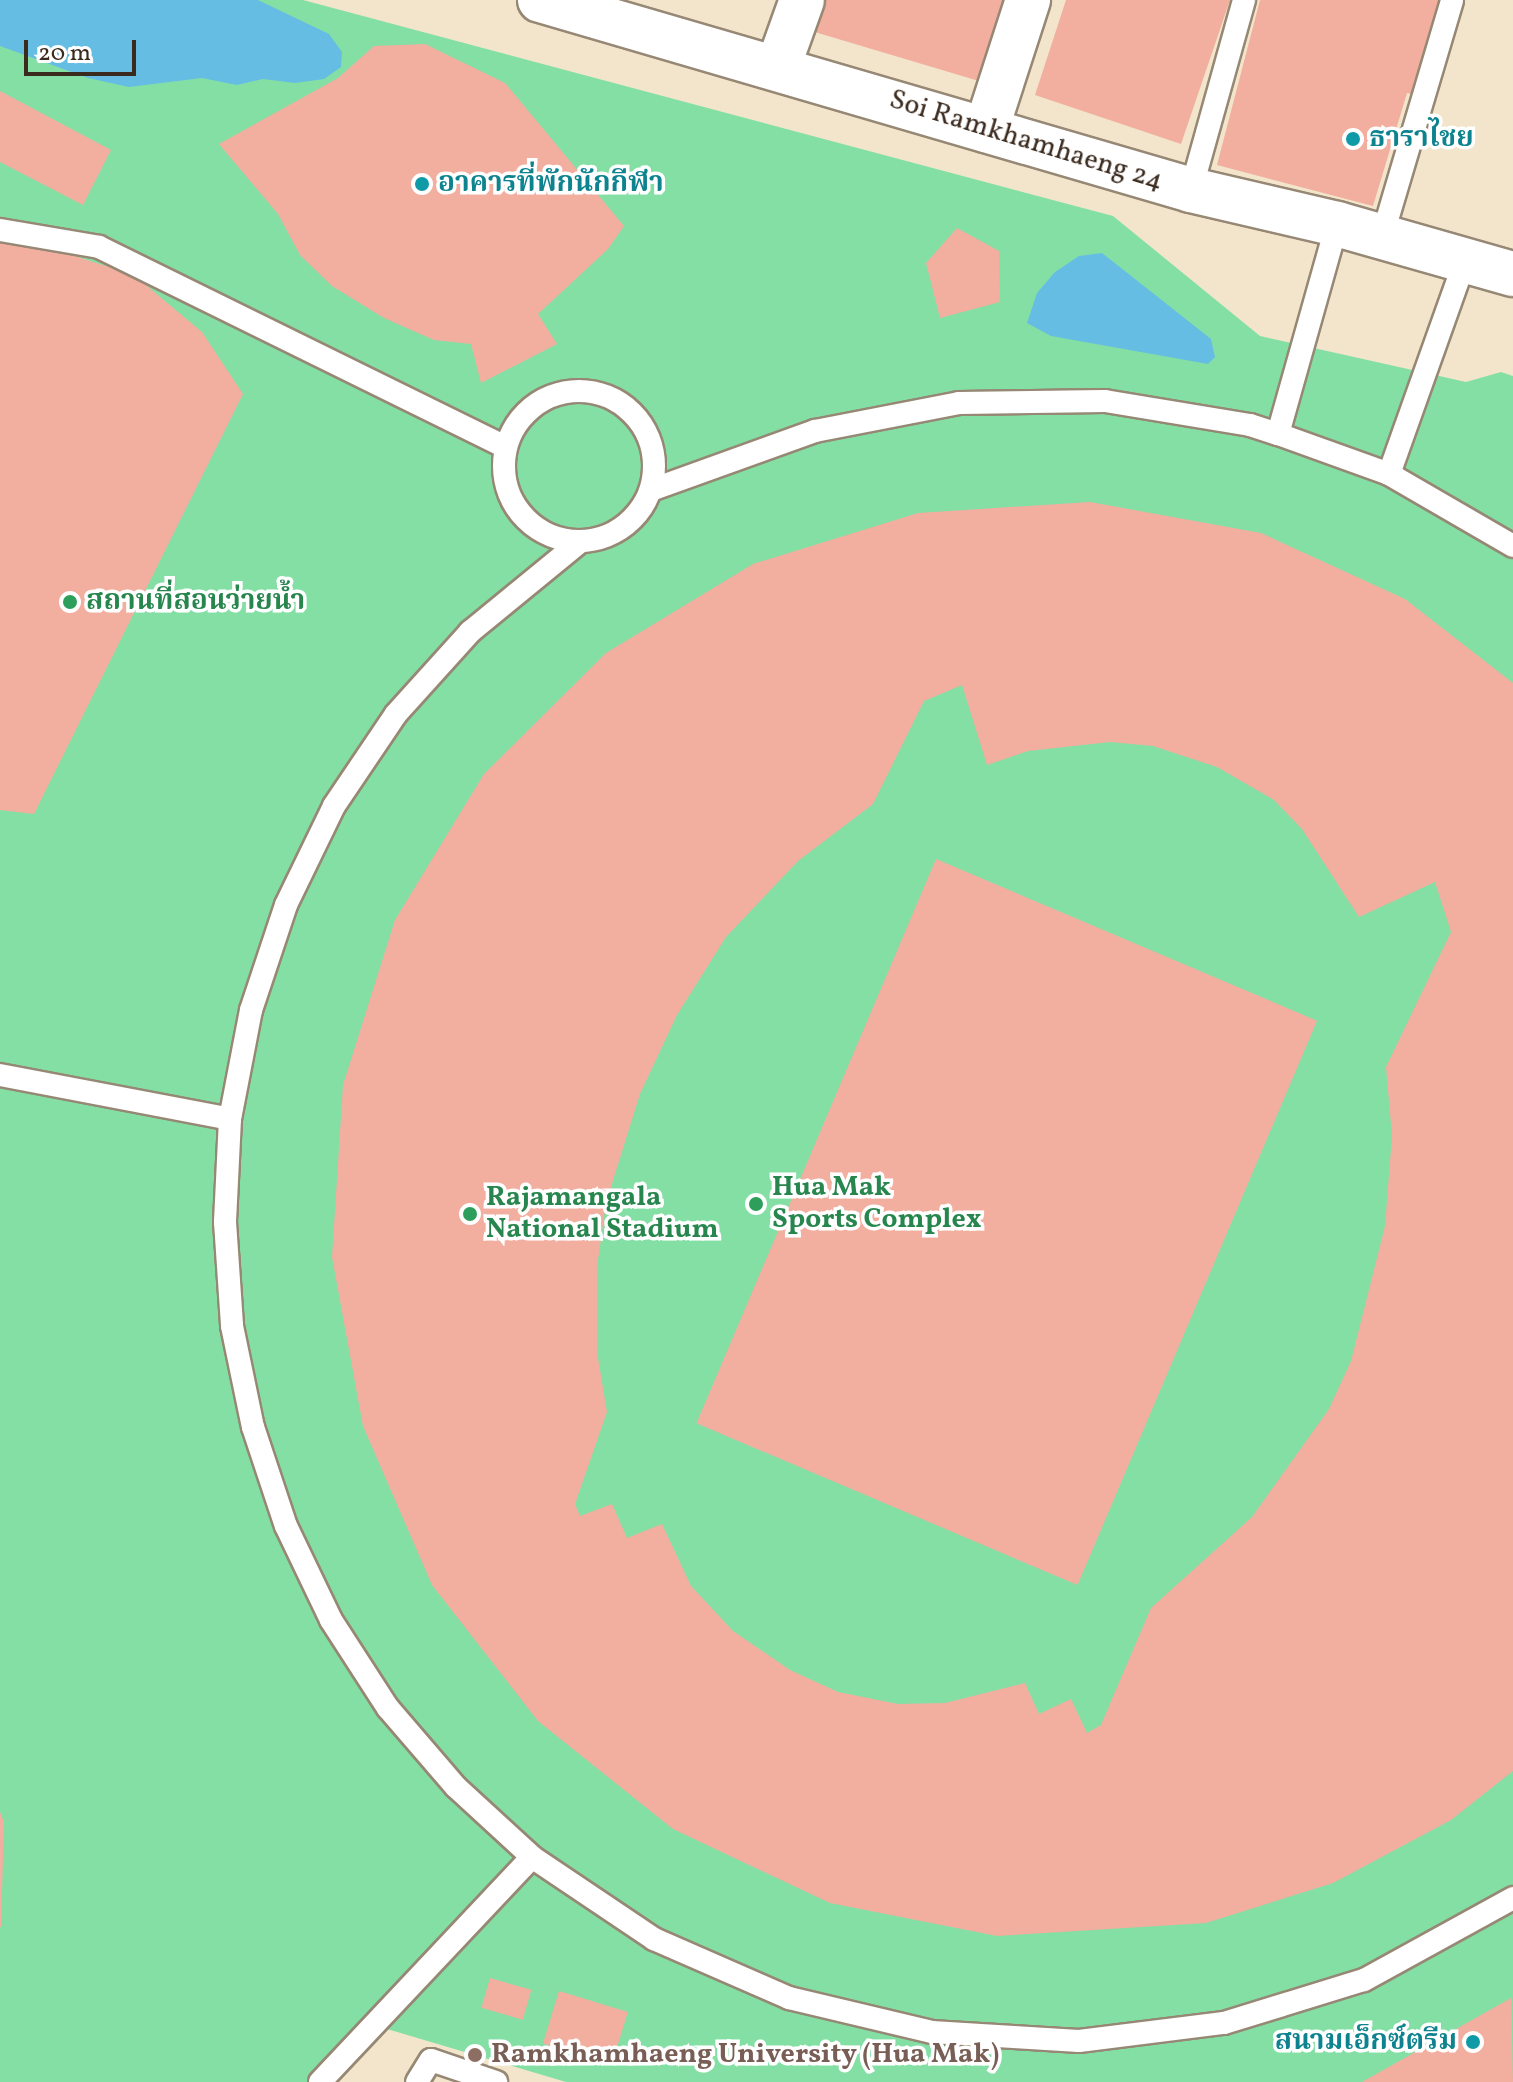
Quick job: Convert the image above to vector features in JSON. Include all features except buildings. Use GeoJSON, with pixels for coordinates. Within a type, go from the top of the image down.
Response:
{"type":"FeatureCollection","features":[{"type":"Feature","properties":{"kind":"main road","name":"Soi Ramkhamhaeng 24"},"geometry":{"type":"LineString","coordinates":[[542,0],[1191,190],[1337,224],[1513,274]]}},
{"type":"Feature","properties":{"kind":"main road"},"geometry":{"type":"LineString","coordinates":[[778,67],[802,0]]}},
{"type":"Feature","properties":{"kind":"main road"},"geometry":{"type":"LineString","coordinates":[[986,130],[1028,0]]}},
{"type":"Feature","properties":{"kind":"lane"},"geometry":{"type":"LineString","coordinates":[[1191,190],[1244,0]]}},
{"type":"Feature","properties":{"kind":"lane"},"geometry":{"type":"LineString","coordinates":[[1382,237],[1452,0]]}},
{"type":"Feature","properties":{"kind":"lane"},"geometry":{"type":"LineString","coordinates":[[1278,434],[1337,224]]}},
{"type":"Feature","properties":{"kind":"lane"},"geometry":{"type":"LineString","coordinates":[[0,230],[99,247],[506,447]]}},
{"type":"Feature","properties":{"kind":"lane"},"geometry":{"type":"LineString","coordinates":[[1389,474],[1465,261]]}},
{"type":"Feature","properties":{"kind":"lane"},"geometry":{"type":"LineString","coordinates":[[581,541],[547,534],[527,521],[504,480],[506,447],[522,414],[541,400],[589,391],[614,399],[642,427],[655,463],[651,490],[639,513],[619,530],[581,541],[470,632],[396,714],[334,806],[286,905],[251,1010],[230,1119],[225,1222],[232,1326],[253,1427],[286,1526],[331,1620],[388,1708],[456,1787],[532,1857],[654,1939],[789,1998],[932,2032],[1079,2041],[1224,2023],[1364,1980],[1513,1898]]}},
{"type":"Feature","properties":{"kind":"lane"},"geometry":{"type":"LineString","coordinates":[[651,490],[815,431],[959,403],[1105,401],[1250,425],[1278,434],[1389,474],[1513,546]]}},
{"type":"Feature","properties":{"kind":"lane"},"geometry":{"type":"LineString","coordinates":[[0,1075],[230,1119]]}},
{"type":"Feature","properties":{"kind":"lane"},"geometry":{"type":"LineString","coordinates":[[320,2082],[532,1857]]}},
{"type":"Feature","properties":{"kind":"lane"},"geometry":{"type":"LineString","coordinates":[[417,2082],[431,2060],[496,2082]]}},
{"type":"Feature","properties":{"kind":"green space","name":"Hua Mak Sports Complex"},"geometry":{"type":"Polygon","coordinates":[[[0,0],[303,0],[1113,216],[1260,336],[1466,382],[1501,372],[1513,376],[1513,2082],[566,2082],[377,2026],[332,2082],[0,2082],[0,0]]]}},
{"type":"Feature","properties":{"kind":"water"},"geometry":{"type":"Polygon","coordinates":[[[0,0],[258,0],[329,34],[342,52],[341,67],[324,79],[295,83],[263,79],[237,85],[202,78],[129,87],[88,78],[0,46],[0,0]]]}},
{"type":"Feature","properties":{"kind":"water"},"geometry":{"type":"Polygon","coordinates":[[[1102,253],[1211,339],[1215,357],[1208,364],[1051,336],[1027,323],[1037,293],[1055,272],[1079,256],[1102,253]]]}},
{"type":"Feature","properties":{"kind":"place","name":"ธาราไชย"},"geometry":{"type":"Point","coordinates":[1353,139]}},
{"type":"Feature","properties":{"kind":"place","name":"อาคารที่พักนักกีฬา"},"geometry":{"type":"Point","coordinates":[422,184]}},
{"type":"Feature","properties":{"kind":"place","name":"สถานที่สอนว่ายน้ำ"},"geometry":{"type":"Point","coordinates":[70,602]}},
{"type":"Feature","properties":{"kind":"place","name":"Hua Mak Sports Complex"},"geometry":{"type":"Point","coordinates":[756,1204]}},
{"type":"Feature","properties":{"kind":"place","name":"Rajamangala National Stadium"},"geometry":{"type":"Point","coordinates":[470,1214]}},
{"type":"Feature","properties":{"kind":"place","name":"สนามเอ็กซ์ตรีม"},"geometry":{"type":"Point","coordinates":[1473,2042]}},
{"type":"Feature","properties":{"kind":"place","name":"Ramkhamhaeng University (Hua Mak)"},"geometry":{"type":"Point","coordinates":[475,2055]}}]}
